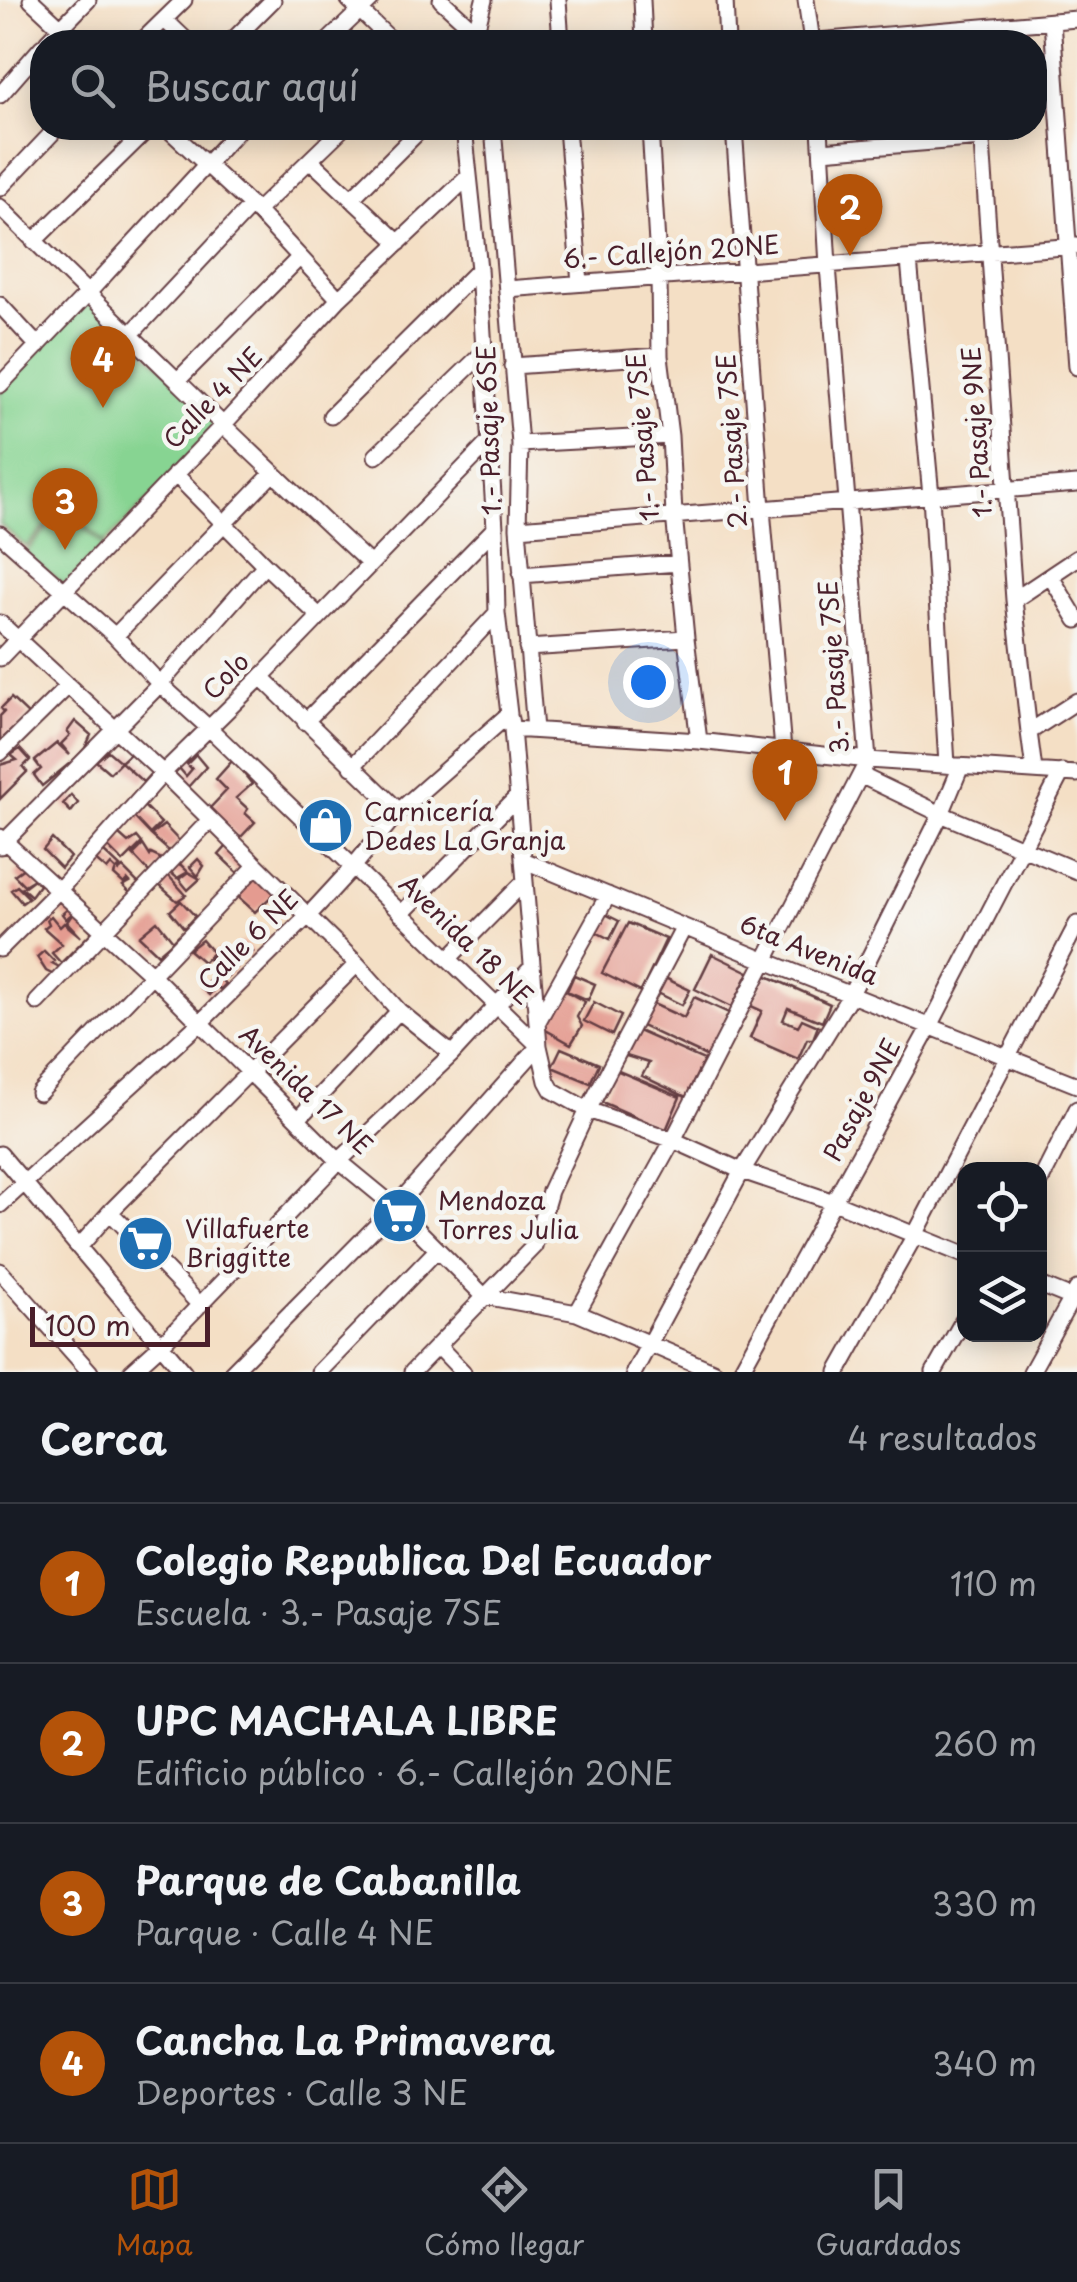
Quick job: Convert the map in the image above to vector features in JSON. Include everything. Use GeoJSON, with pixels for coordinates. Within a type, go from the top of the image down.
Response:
{"type":"FeatureCollection","features":[{"type":"Feature","properties":{"kind":"street"},"geometry":{"type":"LineString","coordinates":[[31,0],[62,30]]}},
{"type":"Feature","properties":{"kind":"street"},"geometry":{"type":"LineString","coordinates":[[60,28],[88,0]]}},
{"type":"Feature","properties":{"kind":"street"},"geometry":{"type":"LineString","coordinates":[[155,30],[184,0]]}},
{"type":"Feature","properties":{"kind":"street"},"geometry":{"type":"LineString","coordinates":[[243,30],[273,0]]}},
{"type":"Feature","properties":{"kind":"street"},"geometry":{"type":"LineString","coordinates":[[440,0],[468,30]]}},
{"type":"Feature","properties":{"kind":"street"},"geometry":{"type":"LineString","coordinates":[[476,30],[484,0]]}},
{"type":"Feature","properties":{"kind":"street"},"geometry":{"type":"LineString","coordinates":[[558,0],[559,30]]}},
{"type":"Feature","properties":{"kind":"street"},"geometry":{"type":"LineString","coordinates":[[642,0],[643,30]]}},
{"type":"Feature","properties":{"kind":"street"},"geometry":{"type":"LineString","coordinates":[[725,0],[726,30]]}},
{"type":"Feature","properties":{"kind":"street"},"geometry":{"type":"LineString","coordinates":[[806,0],[809,30]]}},
{"type":"Feature","properties":{"kind":"street"},"geometry":{"type":"LineString","coordinates":[[337,30],[360,4],[382,30]]}},
{"type":"Feature","properties":{"kind":"street"},"geometry":{"type":"LineString","coordinates":[[1002,30],[1077,19]]}},
{"type":"Feature","properties":{"kind":"street"},"geometry":{"type":"LineString","coordinates":[[165,20],[175,30]]}},
{"type":"Feature","properties":{"kind":"street"},"geometry":{"type":"LineString","coordinates":[[1052,21],[1072,247],[1077,367]]}},
{"type":"Feature","properties":{"kind":"street"},"geometry":{"type":"LineString","coordinates":[[0,95],[30,62]]}},
{"type":"Feature","properties":{"kind":"street"},"geometry":{"type":"LineString","coordinates":[[0,188],[46,140]]}},
{"type":"Feature","properties":{"kind":"street"},"geometry":{"type":"LineString","coordinates":[[34,241],[138,140]]}},
{"type":"Feature","properties":{"kind":"street"},"geometry":{"type":"LineString","coordinates":[[181,140],[254,208],[339,300]]}},
{"type":"Feature","properties":{"kind":"street"},"geometry":{"type":"LineString","coordinates":[[0,385],[229,140]]}},
{"type":"Feature","properties":{"kind":"street"},"geometry":{"type":"LineString","coordinates":[[131,334],[254,208],[331,140]]}},
{"type":"Feature","properties":{"kind":"street"},"geometry":{"type":"LineString","coordinates":[[351,199],[410,140]]}},
{"type":"Feature","properties":{"kind":"street"},"geometry":{"type":"LineString","coordinates":[[232,1372],[396,1207],[540,1046],[498,613],[480,269],[465,140]]}},
{"type":"Feature","properties":{"kind":"street","name":"1.- Pasaje 6SE"},"geometry":{"type":"LineString","coordinates":[[494,140],[520,444],[518,528],[535,730]]}},
{"type":"Feature","properties":{"kind":"street"},"geometry":{"type":"LineString","coordinates":[[568,140],[580,283]]}},
{"type":"Feature","properties":{"kind":"street","name":"1.- Pasaje 7SE"},"geometry":{"type":"LineString","coordinates":[[651,140],[660,356],[699,741]]}},
{"type":"Feature","properties":{"kind":"street","name":"2.- Pasaje 7SE"},"geometry":{"type":"LineString","coordinates":[[735,140],[784,750]]}},
{"type":"Feature","properties":{"kind":"street","name":"3.- Pasaje 7SE"},"geometry":{"type":"LineString","coordinates":[[577,1312],[673,1140],[868,760],[821,140]]}},
{"type":"Feature","properties":{"kind":"street"},"geometry":{"type":"LineString","coordinates":[[822,151],[919,140]]}},
{"type":"Feature","properties":{"kind":"street","name":"1.- Pasaje 9NE"},"geometry":{"type":"LineString","coordinates":[[981,140],[1014,600],[1034,770]]}},
{"type":"Feature","properties":{"kind":"street"},"geometry":{"type":"LineString","coordinates":[[310,160],[399,242]]}},
{"type":"Feature","properties":{"kind":"street","name":"Calle 4 NE"},"geometry":{"type":"LineString","coordinates":[[0,658],[339,300],[468,176]]}},
{"type":"Feature","properties":{"kind":"street"},"geometry":{"type":"LineString","coordinates":[[0,207],[272,474],[369,563]]}},
{"type":"Feature","properties":{"kind":"street","name":"6.- Callejón 20NE"},"geometry":{"type":"LineString","coordinates":[[507,289],[1072,247]]}},
{"type":"Feature","properties":{"kind":"street"},"geometry":{"type":"LineString","coordinates":[[178,380],[300,257]]}},
{"type":"Feature","properties":{"kind":"street"},"geometry":{"type":"LineString","coordinates":[[634,1372],[742,1171],[852,994],[940,814],[954,765],[909,260]]}},
{"type":"Feature","properties":{"kind":"street"},"geometry":{"type":"LineString","coordinates":[[331,416],[480,269]]}},
{"type":"Feature","properties":{"kind":"street"},"geometry":{"type":"LineString","coordinates":[[0,305],[38,346]]}},
{"type":"Feature","properties":{"kind":"street"},"geometry":{"type":"LineString","coordinates":[[376,456],[484,352]]}},
{"type":"Feature","properties":{"kind":"street"},"geometry":{"type":"LineString","coordinates":[[512,366],[660,356]]}},
{"type":"Feature","properties":{"kind":"street"},"geometry":{"type":"LineString","coordinates":[[520,444],[670,436]]}},
{"type":"Feature","properties":{"kind":"street","name":"Colo"},"geometry":{"type":"LineString","coordinates":[[0,949],[58,891],[163,773],[490,441]]}},
{"type":"Feature","properties":{"kind":"street"},"geometry":{"type":"LineString","coordinates":[[176,474],[318,616]]}},
{"type":"Feature","properties":{"kind":"street"},"geometry":{"type":"LineString","coordinates":[[115,636],[272,474]]}},
{"type":"Feature","properties":{"kind":"street"},"geometry":{"type":"LineString","coordinates":[[518,528],[1077,484]]}},
{"type":"Feature","properties":{"kind":"street"},"geometry":{"type":"LineString","coordinates":[[305,722],[496,528]]}},
{"type":"Feature","properties":{"kind":"street","name":"Avenida 18 NE"},"geometry":{"type":"LineString","coordinates":[[0,534],[115,636],[160,684],[540,1046],[552,1090],[588,1110],[957,1252]]}},
{"type":"Feature","properties":{"kind":"street"},"geometry":{"type":"LineString","coordinates":[[1014,600],[1077,558]]}},
{"type":"Feature","properties":{"kind":"street"},"geometry":{"type":"LineString","coordinates":[[521,575],[678,563]]}},
{"type":"Feature","properties":{"kind":"street"},"geometry":{"type":"LineString","coordinates":[[2,842],[160,684],[265,565]]}},
{"type":"Feature","properties":{"kind":"street"},"geometry":{"type":"LineString","coordinates":[[1051,577],[1077,620]]}},
{"type":"Feature","properties":{"kind":"street"},"geometry":{"type":"LineString","coordinates":[[352,767],[498,613]]}},
{"type":"Feature","properties":{"kind":"street"},"geometry":{"type":"LineString","coordinates":[[0,623],[163,773],[357,964],[399,1011],[452,1054]]}},
{"type":"Feature","properties":{"kind":"street"},"geometry":{"type":"LineString","coordinates":[[527,648],[686,638]]}},
{"type":"Feature","properties":{"kind":"street"},"geometry":{"type":"LineString","coordinates":[[261,677],[400,811]]}},
{"type":"Feature","properties":{"kind":"street"},"geometry":{"type":"LineString","coordinates":[[0,754],[68,688]]}},
{"type":"Feature","properties":{"kind":"street"},"geometry":{"type":"LineString","coordinates":[[1029,732],[1077,701]]}},
{"type":"Feature","properties":{"kind":"street"},"geometry":{"type":"LineString","coordinates":[[510,713],[535,730],[699,741],[868,760],[1069,773]]}},
{"type":"Feature","properties":{"kind":"street","name":"Calle 6 NE"},"geometry":{"type":"LineString","coordinates":[[0,1205],[201,1022],[307,917],[400,811],[510,713]]}},
{"type":"Feature","properties":{"kind":"street","name":"Pasaje 9NE"},"geometry":{"type":"LineString","coordinates":[[740,1372],[930,1026],[1021,848],[1069,773]]}},
{"type":"Feature","properties":{"kind":"street"},"geometry":{"type":"LineString","coordinates":[[862,776],[940,814],[1077,871]]}},
{"type":"Feature","properties":{"kind":"street"},"geometry":{"type":"LineString","coordinates":[[402,914],[517,797]]}},
{"type":"Feature","properties":{"kind":"street"},"geometry":{"type":"LineString","coordinates":[[37,1002],[210,820]]}},
{"type":"Feature","properties":{"kind":"street","name":"Avenida 17 NE"},"geometry":{"type":"LineString","coordinates":[[2,842],[152,975],[340,1161],[396,1207],[484,1296]]}},
{"type":"Feature","properties":{"kind":"street","name":"6ta Avenida"},"geometry":{"type":"LineString","coordinates":[[522,860],[1077,1085]]}},
{"type":"Feature","properties":{"kind":"street"},"geometry":{"type":"LineString","coordinates":[[39,1093],[256,866]]}},
{"type":"Feature","properties":{"kind":"street"},"geometry":{"type":"LineString","coordinates":[[448,959],[525,881]]}},
{"type":"Feature","properties":{"kind":"street"},"geometry":{"type":"LineString","coordinates":[[537,1024],[608,895]]}},
{"type":"Feature","properties":{"kind":"street"},"geometry":{"type":"LineString","coordinates":[[838,1372],[916,1235],[1077,924]]}},
{"type":"Feature","properties":{"kind":"street"},"geometry":{"type":"LineString","coordinates":[[412,1372],[534,1246],[550,1191],[588,1110],[684,927]]}},
{"type":"Feature","properties":{"kind":"street"},"geometry":{"type":"LineString","coordinates":[[80,1246],[357,964]]}},
{"type":"Feature","properties":{"kind":"street"},"geometry":{"type":"LineString","coordinates":[[131,1372],[452,1054],[532,967]]}},
{"type":"Feature","properties":{"kind":"street"},"geometry":{"type":"LineString","coordinates":[[298,1119],[399,1011]]}},
{"type":"Feature","properties":{"kind":"street"},"geometry":{"type":"LineString","coordinates":[[1047,1168],[1077,1110]]}},
{"type":"Feature","properties":{"kind":"street"},"geometry":{"type":"LineString","coordinates":[[0,1154],[184,1372]]}},
{"type":"Feature","properties":{"kind":"street"},"geometry":{"type":"LineString","coordinates":[[110,1212],[200,1304]]}},
{"type":"Feature","properties":{"kind":"street"},"geometry":{"type":"LineString","coordinates":[[318,1372],[437,1250]]}},
{"type":"Feature","properties":{"kind":"street"},"geometry":{"type":"LineString","coordinates":[[0,1271],[90,1372]]}},
{"type":"Feature","properties":{"kind":"street"},"geometry":{"type":"LineString","coordinates":[[1031,1372],[1075,1296],[1047,1287]]}},
{"type":"Feature","properties":{"kind":"street"},"geometry":{"type":"LineString","coordinates":[[484,1296],[577,1312],[715,1372]]}},
{"type":"Feature","properties":{"kind":"street"},"geometry":{"type":"LineString","coordinates":[[934,1372],[957,1332]]}},
{"type":"Feature","properties":{"kind":"street"},"geometry":{"type":"LineString","coordinates":[[438,1346],[463,1372]]}},
{"type":"Feature","properties":{"kind":"green space"},"geometry":{"type":"Polygon","coordinates":[[[88,297],[226,426],[105,543],[64,507],[26,547],[0,525],[0,389],[88,297]]]}},
{"type":"Feature","properties":{"kind":"green space"},"geometry":{"type":"Polygon","coordinates":[[[64,510],[105,546],[64,586],[25,553],[64,510]]]}},
{"type":"Feature","properties":{"kind":"building"},"geometry":{"type":"Polygon","coordinates":[[[11,698],[29,715],[13,734],[11,731],[0,741],[0,716],[4,712],[1,708],[11,698]]]}},
{"type":"Feature","properties":{"kind":"building"},"geometry":{"type":"Polygon","coordinates":[[[75,721],[91,735],[85,748],[42,786],[34,775],[41,769],[35,761],[57,743],[70,755],[61,744],[70,735],[67,732],[75,721]]]}},
{"type":"Feature","properties":{"kind":"building"},"geometry":{"type":"Polygon","coordinates":[[[20,749],[30,760],[23,767],[27,772],[0,799],[0,765],[17,760],[11,755],[20,749]]]}},
{"type":"Feature","properties":{"kind":"building"},"geometry":{"type":"Polygon","coordinates":[[[108,751],[121,762],[110,773],[96,761],[108,751]]]}},
{"type":"Feature","properties":{"kind":"building"},"geometry":{"type":"Polygon","coordinates":[[[132,752],[153,771],[143,782],[121,762],[132,752]]]}},
{"type":"Feature","properties":{"kind":"building"},"geometry":{"type":"Polygon","coordinates":[[[196,755],[206,767],[188,787],[174,772],[179,768],[186,776],[192,769],[187,764],[196,755]]]}},
{"type":"Feature","properties":{"kind":"building"},"geometry":{"type":"Polygon","coordinates":[[[233,760],[252,784],[236,798],[255,822],[239,839],[210,808],[227,790],[216,779],[233,760]]]}},
{"type":"Feature","properties":{"kind":"building"},"geometry":{"type":"Polygon","coordinates":[[[71,795],[78,803],[71,812],[63,804],[71,795]]]}},
{"type":"Feature","properties":{"kind":"building"},"geometry":{"type":"Polygon","coordinates":[[[144,806],[161,823],[150,834],[133,816],[144,806]]]}},
{"type":"Feature","properties":{"kind":"building"},"geometry":{"type":"Polygon","coordinates":[[[164,825],[180,842],[169,851],[151,835],[164,825]]]}},
{"type":"Feature","properties":{"kind":"building"},"geometry":{"type":"Polygon","coordinates":[[[118,834],[128,843],[137,837],[142,843],[123,862],[106,845],[118,834]]]}},
{"type":"Feature","properties":{"kind":"building"},"geometry":{"type":"Polygon","coordinates":[[[52,839],[70,857],[61,868],[43,850],[52,839]]]}},
{"type":"Feature","properties":{"kind":"building"},"geometry":{"type":"Polygon","coordinates":[[[143,845],[150,856],[166,861],[151,874],[133,855],[143,845]]]}},
{"type":"Feature","properties":{"kind":"building"},"geometry":{"type":"Polygon","coordinates":[[[227,846],[248,864],[238,873],[219,855],[227,846]]]}},
{"type":"Feature","properties":{"kind":"building"},"geometry":{"type":"Polygon","coordinates":[[[102,850],[120,867],[119,871],[123,868],[139,884],[131,894],[123,886],[128,880],[124,884],[114,875],[116,870],[111,865],[107,870],[93,858],[102,850]]]}},
{"type":"Feature","properties":{"kind":"building"},"geometry":{"type":"Polygon","coordinates":[[[198,859],[204,866],[198,876],[190,867],[198,859]]]}},
{"type":"Feature","properties":{"kind":"building"},"geometry":{"type":"Polygon","coordinates":[[[179,863],[188,872],[177,878],[170,872],[179,863]]]}},
{"type":"Feature","properties":{"kind":"building"},"geometry":{"type":"Polygon","coordinates":[[[24,868],[34,879],[24,885],[14,875],[24,868]]]}},
{"type":"Feature","properties":{"kind":"building"},"geometry":{"type":"Polygon","coordinates":[[[188,872],[200,879],[188,890],[179,879],[188,872]]]}},
{"type":"Feature","properties":{"kind":"building"},"geometry":{"type":"Polygon","coordinates":[[[167,874],[186,895],[177,901],[159,885],[167,874]]]}},
{"type":"Feature","properties":{"kind":"building"},"geometry":{"type":"Polygon","coordinates":[[[258,874],[276,892],[255,912],[235,894],[258,874]]]}},
{"type":"Feature","properties":{"kind":"building"},"geometry":{"type":"Polygon","coordinates":[[[34,879],[39,885],[31,896],[22,888],[34,879]]]}},
{"type":"Feature","properties":{"kind":"building"},"geometry":{"type":"Polygon","coordinates":[[[17,886],[29,898],[22,903],[11,890],[17,886]]]}},
{"type":"Feature","properties":{"kind":"building"},"geometry":{"type":"Polygon","coordinates":[[[181,901],[195,916],[184,928],[170,911],[181,901]]]}},
{"type":"Feature","properties":{"kind":"building"},"geometry":{"type":"Polygon","coordinates":[[[69,908],[92,932],[61,963],[52,953],[62,944],[44,928],[51,916],[60,927],[64,923],[81,937],[67,922],[73,913],[66,919],[62,914],[69,908]]]}},
{"type":"Feature","properties":{"kind":"building"},"geometry":{"type":"Polygon","coordinates":[[[603,913],[619,921],[610,939],[594,931],[603,913]]]}},
{"type":"Feature","properties":{"kind":"building"},"geometry":{"type":"Polygon","coordinates":[[[157,921],[173,941],[158,954],[139,936],[157,921]]]}},
{"type":"Feature","properties":{"kind":"building"},"geometry":{"type":"Polygon","coordinates":[[[628,923],[666,939],[641,992],[602,973],[628,923]]]}},
{"type":"Feature","properties":{"kind":"building"},"geometry":{"type":"Polygon","coordinates":[[[202,940],[213,953],[203,962],[189,950],[202,940]]]}},
{"type":"Feature","properties":{"kind":"building"},"geometry":{"type":"Polygon","coordinates":[[[242,942],[253,952],[244,959],[234,949],[242,942]]]}},
{"type":"Feature","properties":{"kind":"building"},"geometry":{"type":"Polygon","coordinates":[[[220,949],[237,966],[227,977],[209,960],[220,949]]]}},
{"type":"Feature","properties":{"kind":"building"},"geometry":{"type":"Polygon","coordinates":[[[44,951],[61,968],[54,975],[46,971],[37,957],[44,951]]]}},
{"type":"Feature","properties":{"kind":"building"},"geometry":{"type":"Polygon","coordinates":[[[712,954],[749,972],[732,1007],[695,989],[712,954]]]}},
{"type":"Feature","properties":{"kind":"building"},"geometry":{"type":"Polygon","coordinates":[[[217,975],[225,984],[209,995],[200,987],[217,975]]]}},
{"type":"Feature","properties":{"kind":"building"},"geometry":{"type":"Polygon","coordinates":[[[574,975],[595,984],[588,1000],[567,991],[574,975]]]}},
{"type":"Feature","properties":{"kind":"building"},"geometry":{"type":"Polygon","coordinates":[[[765,975],[830,1004],[822,1022],[788,1008],[783,1020],[798,1026],[802,1019],[818,1026],[798,1059],[750,1038],[762,1011],[751,1006],[765,975]]]}},
{"type":"Feature","properties":{"kind":"building"},"geometry":{"type":"Polygon","coordinates":[[[663,977],[690,990],[682,1005],[656,992],[663,977]]]}},
{"type":"Feature","properties":{"kind":"building"},"geometry":{"type":"Polygon","coordinates":[[[559,987],[585,1002],[577,1017],[582,1026],[571,1044],[537,1025],[559,987]]]}},
{"type":"Feature","properties":{"kind":"building"},"geometry":{"type":"Polygon","coordinates":[[[694,997],[729,1013],[708,1057],[641,1026],[651,1003],[684,1018],[694,997]]]}},
{"type":"Feature","properties":{"kind":"building"},"geometry":{"type":"Polygon","coordinates":[[[594,1002],[621,1016],[612,1035],[584,1021],[594,1002]]]}},
{"type":"Feature","properties":{"kind":"building"},"geometry":{"type":"Polygon","coordinates":[[[638,1031],[704,1060],[686,1097],[642,1076],[649,1063],[623,1055],[638,1031]]]}},
{"type":"Feature","properties":{"kind":"building"},"geometry":{"type":"Polygon","coordinates":[[[561,1048],[599,1064],[590,1083],[552,1067],[561,1048]]]}},
{"type":"Feature","properties":{"kind":"building"},"geometry":{"type":"Polygon","coordinates":[[[616,1070],[680,1097],[666,1130],[602,1102],[616,1070]]]}},
{"type":"Feature","properties":{"kind":"place","name":"UPC MACHALA LIBRE"},"geometry":{"type":"Point","coordinates":[850,256]}},
{"type":"Feature","properties":{"kind":"place","name":"Cancha La Primavera"},"geometry":{"type":"Point","coordinates":[103,408]}},
{"type":"Feature","properties":{"kind":"place","name":"Parque de Cabanilla"},"geometry":{"type":"Point","coordinates":[65,550]}},
{"type":"Feature","properties":{"kind":"place","name":"Colegio Republica Del Ecuador"},"geometry":{"type":"Point","coordinates":[785,821]}},
{"type":"Feature","properties":{"kind":"place","name":"Carnicería Dedes La Granja"},"geometry":{"type":"Point","coordinates":[325,826]}},
{"type":"Feature","properties":{"kind":"place","name":"Mendoza Torres Julia"},"geometry":{"type":"Point","coordinates":[399,1215]}},
{"type":"Feature","properties":{"kind":"place","name":"Villafuerte Briggitte"},"geometry":{"type":"Point","coordinates":[146,1243]}}]}
